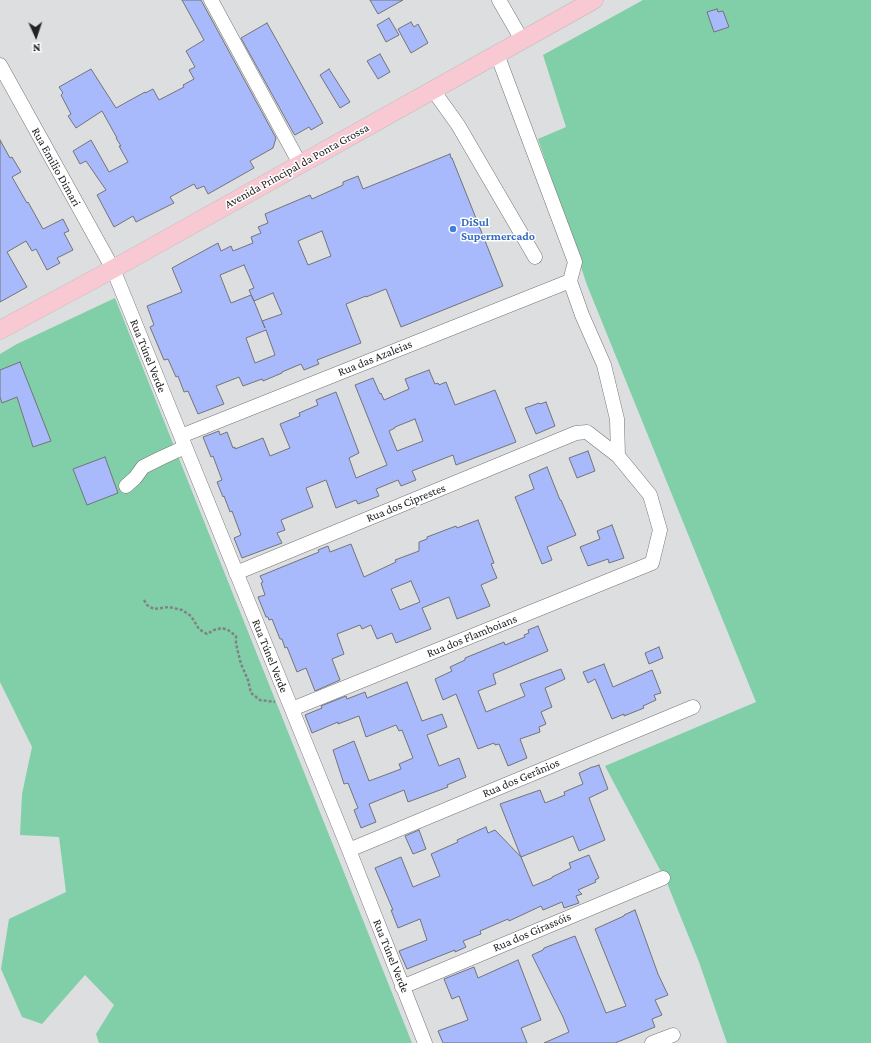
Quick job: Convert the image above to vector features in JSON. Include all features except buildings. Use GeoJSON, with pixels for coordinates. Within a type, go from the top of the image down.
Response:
{"type":"FeatureCollection","features":[{"type":"Feature","properties":{"kind":"main road","name":"Avenida Principal da Ponta Grossa"},"geometry":{"type":"LineString","coordinates":[[0,330],[113,269],[594,0]]}},
{"type":"Feature","properties":{"kind":"street"},"geometry":{"type":"LineString","coordinates":[[211,0],[300,164]]}},
{"type":"Feature","properties":{"kind":"street"},"geometry":{"type":"LineString","coordinates":[[499,0],[522,40]]}},
{"type":"Feature","properties":{"kind":"street"},"geometry":{"type":"LineString","coordinates":[[497,54],[575,262],[570,280],[582,315],[604,365],[617,419],[618,456]]}},
{"type":"Feature","properties":{"kind":"street","name":"Rua Emilio Dimari"},"geometry":{"type":"LineString","coordinates":[[1,71],[113,269]]}},
{"type":"Feature","properties":{"kind":"street"},"geometry":{"type":"LineString","coordinates":[[433,90],[458,125],[535,258]]}},
{"type":"Feature","properties":{"kind":"street","name":"Rua Túnel Verde"},"geometry":{"type":"LineString","coordinates":[[113,269],[349,850],[425,1043]]}},
{"type":"Feature","properties":{"kind":"street","name":"Rua das Azaleias"},"geometry":{"type":"LineString","coordinates":[[126,486],[135,478],[143,467],[161,458],[183,441],[570,280]]}},
{"type":"Feature","properties":{"kind":"street","name":"Rua dos Ciprestes"},"geometry":{"type":"LineString","coordinates":[[236,573],[576,433],[587,432],[618,456]]}},
{"type":"Feature","properties":{"kind":"street","name":"Rua dos Flamboians"},"geometry":{"type":"LineString","coordinates":[[290,705],[652,563],[660,530],[650,495],[618,456]]}},
{"type":"Feature","properties":{"kind":"street","name":"Rua dos Gerânios"},"geometry":{"type":"LineString","coordinates":[[349,850],[693,707]]}},
{"type":"Feature","properties":{"kind":"street","name":"Rua dos Girassóis"},"geometry":{"type":"LineString","coordinates":[[402,986],[663,878]]}},
{"type":"Feature","properties":{"kind":"street"},"geometry":{"type":"LineString","coordinates":[[652,1043],[673,1034]]}},
{"type":"Feature","properties":{"kind":"path"},"geometry":{"type":"LineString","coordinates":[[144,600],[147,605],[154,609],[169,607],[182,610],[191,616],[200,629],[207,634],[222,628],[228,630],[236,636],[236,644],[241,664],[248,680],[251,693],[260,700],[270,702],[281,701],[290,705]]}},
{"type":"Feature","properties":{"kind":"green space"},"geometry":{"type":"Polygon","coordinates":[[[643,0],[871,0],[871,1043],[727,1043],[699,962],[667,883],[605,766],[756,702],[587,285],[538,139],[566,127],[543,55],[643,0]]]}},
{"type":"Feature","properties":{"kind":"green space"},"geometry":{"type":"Polygon","coordinates":[[[115,298],[412,1043],[99,1043],[96,1034],[114,1005],[85,975],[42,1024],[22,1017],[1,969],[9,919],[66,892],[59,837],[20,835],[22,794],[32,747],[0,682],[0,354],[17,344],[115,298]]]}},
{"type":"Feature","properties":{"kind":"place","name":"DiSul Supermercado"},"geometry":{"type":"Point","coordinates":[453,229]}}]}
